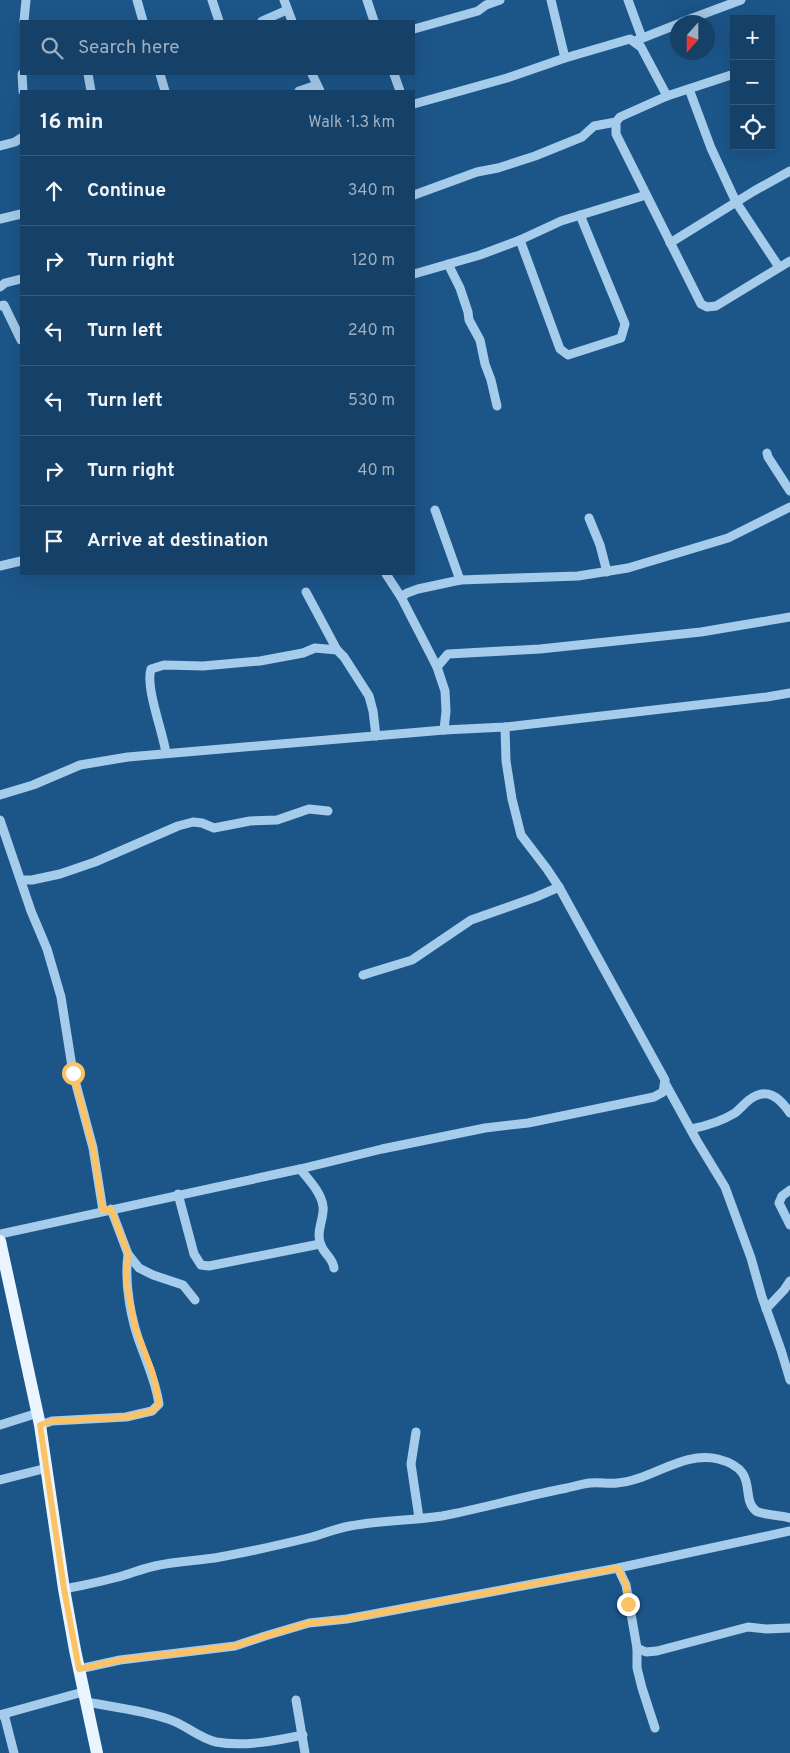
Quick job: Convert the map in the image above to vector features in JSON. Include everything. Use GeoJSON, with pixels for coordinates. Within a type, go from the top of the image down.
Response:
{"type":"FeatureCollection","features":[{"type":"Feature","properties":{"kind":"main road"},"geometry":{"type":"LineString","coordinates":[[0,1241],[39,1419],[64,1589],[97,1753]]}},
{"type":"Feature","properties":{"kind":"street"},"geometry":{"type":"LineString","coordinates":[[24,20],[26,0]]}},
{"type":"Feature","properties":{"kind":"street"},"geometry":{"type":"LineString","coordinates":[[138,0],[143,20]]}},
{"type":"Feature","properties":{"kind":"street"},"geometry":{"type":"LineString","coordinates":[[212,0],[219,20]]}},
{"type":"Feature","properties":{"kind":"street"},"geometry":{"type":"LineString","coordinates":[[284,0],[292,20]]}},
{"type":"Feature","properties":{"kind":"street"},"geometry":{"type":"LineString","coordinates":[[367,0],[374,20]]}},
{"type":"Feature","properties":{"kind":"street"},"geometry":{"type":"LineString","coordinates":[[415,29],[478,11],[485,3],[500,0]]}},
{"type":"Feature","properties":{"kind":"street"},"geometry":{"type":"LineString","coordinates":[[551,0],[565,58]]}},
{"type":"Feature","properties":{"kind":"street"},"geometry":{"type":"LineString","coordinates":[[628,0],[638,40],[667,96]]}},
{"type":"Feature","properties":{"kind":"street"},"geometry":{"type":"LineString","coordinates":[[701,15],[741,0]]}},
{"type":"Feature","properties":{"kind":"street"},"geometry":{"type":"LineString","coordinates":[[264,20],[287,10]]}},
{"type":"Feature","properties":{"kind":"street"},"geometry":{"type":"LineString","coordinates":[[415,104],[507,78],[624,40],[638,40],[670,27]]}},
{"type":"Feature","properties":{"kind":"street"},"geometry":{"type":"LineString","coordinates":[[22,75],[23,90]]}},
{"type":"Feature","properties":{"kind":"street"},"geometry":{"type":"LineString","coordinates":[[88,75],[91,90]]}},
{"type":"Feature","properties":{"kind":"street"},"geometry":{"type":"LineString","coordinates":[[160,75],[165,90]]}},
{"type":"Feature","properties":{"kind":"street"},"geometry":{"type":"LineString","coordinates":[[305,90],[318,88],[312,75]]}},
{"type":"Feature","properties":{"kind":"street"},"geometry":{"type":"LineString","coordinates":[[394,75],[400,90]]}},
{"type":"Feature","properties":{"kind":"street"},"geometry":{"type":"LineString","coordinates":[[730,75],[667,96],[620,117],[616,122],[616,134],[701,304],[707,307],[716,306],[790,261]]}},
{"type":"Feature","properties":{"kind":"street"},"geometry":{"type":"LineString","coordinates":[[689,89],[711,148],[736,202],[779,268]]}},
{"type":"Feature","properties":{"kind":"street"},"geometry":{"type":"LineString","coordinates":[[415,195],[477,172],[498,168],[535,156],[582,137],[594,126],[616,122]]}},
{"type":"Feature","properties":{"kind":"street"},"geometry":{"type":"LineString","coordinates":[[0,146],[16,142],[20,139]]}},
{"type":"Feature","properties":{"kind":"street"},"geometry":{"type":"LineString","coordinates":[[670,243],[790,171]]}},
{"type":"Feature","properties":{"kind":"street"},"geometry":{"type":"LineString","coordinates":[[415,274],[480,255],[520,240],[561,221],[646,195]]}},
{"type":"Feature","properties":{"kind":"street"},"geometry":{"type":"LineString","coordinates":[[0,219],[20,214]]}},
{"type":"Feature","properties":{"kind":"street"},"geometry":{"type":"LineString","coordinates":[[520,240],[545,310],[563,353],[568,355],[621,338],[625,324],[580,215]]}},
{"type":"Feature","properties":{"kind":"street"},"geometry":{"type":"LineString","coordinates":[[448,264],[460,288],[469,320],[480,340],[485,364],[492,380],[497,406]]}},
{"type":"Feature","properties":{"kind":"street"},"geometry":{"type":"LineString","coordinates":[[0,287],[5,283],[20,278]]}},
{"type":"Feature","properties":{"kind":"street"},"geometry":{"type":"LineString","coordinates":[[0,306],[4,305],[20,338]]}},
{"type":"Feature","properties":{"kind":"street"},"geometry":{"type":"LineString","coordinates":[[767,453],[790,491]]}},
{"type":"Feature","properties":{"kind":"street"},"geometry":{"type":"LineString","coordinates":[[401,597],[418,589],[460,580],[578,576],[628,568],[728,538],[790,508]]}},
{"type":"Feature","properties":{"kind":"street"},"geometry":{"type":"LineString","coordinates":[[435,510],[460,580]]}},
{"type":"Feature","properties":{"kind":"street"},"geometry":{"type":"LineString","coordinates":[[589,518],[600,545],[607,572]]}},
{"type":"Feature","properties":{"kind":"street"},"geometry":{"type":"LineString","coordinates":[[0,566],[20,560]]}},
{"type":"Feature","properties":{"kind":"street"},"geometry":{"type":"LineString","coordinates":[[387,575],[401,597],[437,667],[445,691],[446,711],[444,730]]}},
{"type":"Feature","properties":{"kind":"street"},"geometry":{"type":"LineString","coordinates":[[306,592],[337,650],[344,657],[369,696],[373,710],[376,736]]}},
{"type":"Feature","properties":{"kind":"street"},"geometry":{"type":"LineString","coordinates":[[437,667],[448,654],[540,649],[701,632],[790,617]]}},
{"type":"Feature","properties":{"kind":"street"},"geometry":{"type":"LineString","coordinates":[[166,753],[153,703],[149,675],[151,669],[164,665],[203,666],[268,660],[303,653],[315,648],[337,650]]}},
{"type":"Feature","properties":{"kind":"street"},"geometry":{"type":"LineString","coordinates":[[0,795],[33,785],[80,765],[102,760],[444,730],[505,727],[790,693]]}},
{"type":"Feature","properties":{"kind":"street"},"geometry":{"type":"LineString","coordinates":[[505,727],[506,761],[512,799],[521,835],[548,869],[559,887],[665,1083],[725,1187],[751,1258],[766,1310],[790,1380]]}},
{"type":"Feature","properties":{"kind":"street"},"geometry":{"type":"LineString","coordinates":[[21,880],[32,880],[60,874],[95,862],[178,826],[193,822],[202,822],[214,828],[277,820],[309,809],[328,811]]}},
{"type":"Feature","properties":{"kind":"street"},"geometry":{"type":"LineString","coordinates":[[0,820],[38,929],[47,949],[61,997],[72,1066],[107,1210],[128,1254],[139,1268],[153,1276],[183,1285],[195,1300]]}},
{"type":"Feature","properties":{"kind":"street"},"geometry":{"type":"LineString","coordinates":[[363,975],[412,960],[472,920],[559,887]]}},
{"type":"Feature","properties":{"kind":"street"},"geometry":{"type":"LineString","coordinates":[[0,1234],[300,1169],[382,1148],[654,1097],[663,1092],[665,1083]]}},
{"type":"Feature","properties":{"kind":"street"},"geometry":{"type":"LineString","coordinates":[[691,1129],[733,1114],[749,1100],[764,1093],[774,1095],[790,1113]]}},
{"type":"Feature","properties":{"kind":"street"},"geometry":{"type":"LineString","coordinates":[[300,1169],[318,1193],[323,1206],[319,1229],[320,1244],[333,1262],[334,1268]]}},
{"type":"Feature","properties":{"kind":"street"},"geometry":{"type":"LineString","coordinates":[[790,1190],[782,1196],[779,1203],[790,1225]]}},
{"type":"Feature","properties":{"kind":"street"},"geometry":{"type":"LineString","coordinates":[[178,1194],[194,1254],[201,1265],[209,1266],[320,1244]]}},
{"type":"Feature","properties":{"kind":"street"},"geometry":{"type":"LineString","coordinates":[[0,1424],[39,1419],[52,1421],[126,1417],[152,1411],[159,1404],[152,1371],[135,1327],[126,1281],[128,1254]]}},
{"type":"Feature","properties":{"kind":"street"},"geometry":{"type":"LineString","coordinates":[[766,1310],[784,1290],[790,1280]]}},
{"type":"Feature","properties":{"kind":"street"},"geometry":{"type":"LineString","coordinates":[[416,1432],[411,1464],[419,1518]]}},
{"type":"Feature","properties":{"kind":"street"},"geometry":{"type":"LineString","coordinates":[[64,1589],[106,1581],[152,1566],[178,1561],[220,1557],[309,1538],[344,1527],[440,1516],[522,1496],[590,1483],[618,1483],[651,1474],[683,1461],[702,1458],[718,1458],[741,1470],[745,1476],[750,1503],[755,1510],[762,1514],[780,1515],[790,1518]]}},
{"type":"Feature","properties":{"kind":"street"},"geometry":{"type":"LineString","coordinates":[[0,1480],[47,1468]]}},
{"type":"Feature","properties":{"kind":"street"},"geometry":{"type":"LineString","coordinates":[[79,1669],[120,1660],[235,1646],[309,1623],[347,1619],[618,1568],[790,1531]]}},
{"type":"Feature","properties":{"kind":"street"},"geometry":{"type":"LineString","coordinates":[[618,1568],[626,1585],[637,1648],[637,1668],[655,1728]]}},
{"type":"Feature","properties":{"kind":"street"},"geometry":{"type":"LineString","coordinates":[[637,1648],[646,1652],[657,1651],[748,1627],[766,1629],[790,1628]]}},
{"type":"Feature","properties":{"kind":"street"},"geometry":{"type":"LineString","coordinates":[[14,1753],[2,1714],[85,1697],[166,1718],[216,1742],[268,1743],[303,1735]]}},
{"type":"Feature","properties":{"kind":"street"},"geometry":{"type":"LineString","coordinates":[[296,1700],[305,1753]]}},
{"type":"Feature","properties":{"kind":"route"},"geometry":{"type":"LineString","coordinates":[[73,1073],[93,1148],[103,1211],[111,1209],[128,1254],[126,1281],[135,1327],[152,1371],[159,1404],[152,1411],[143,1414],[126,1417],[52,1421],[40,1425],[64,1589],[79,1669],[120,1660],[235,1646],[309,1623],[347,1619],[618,1568],[626,1585],[628,1604]]}}]}
